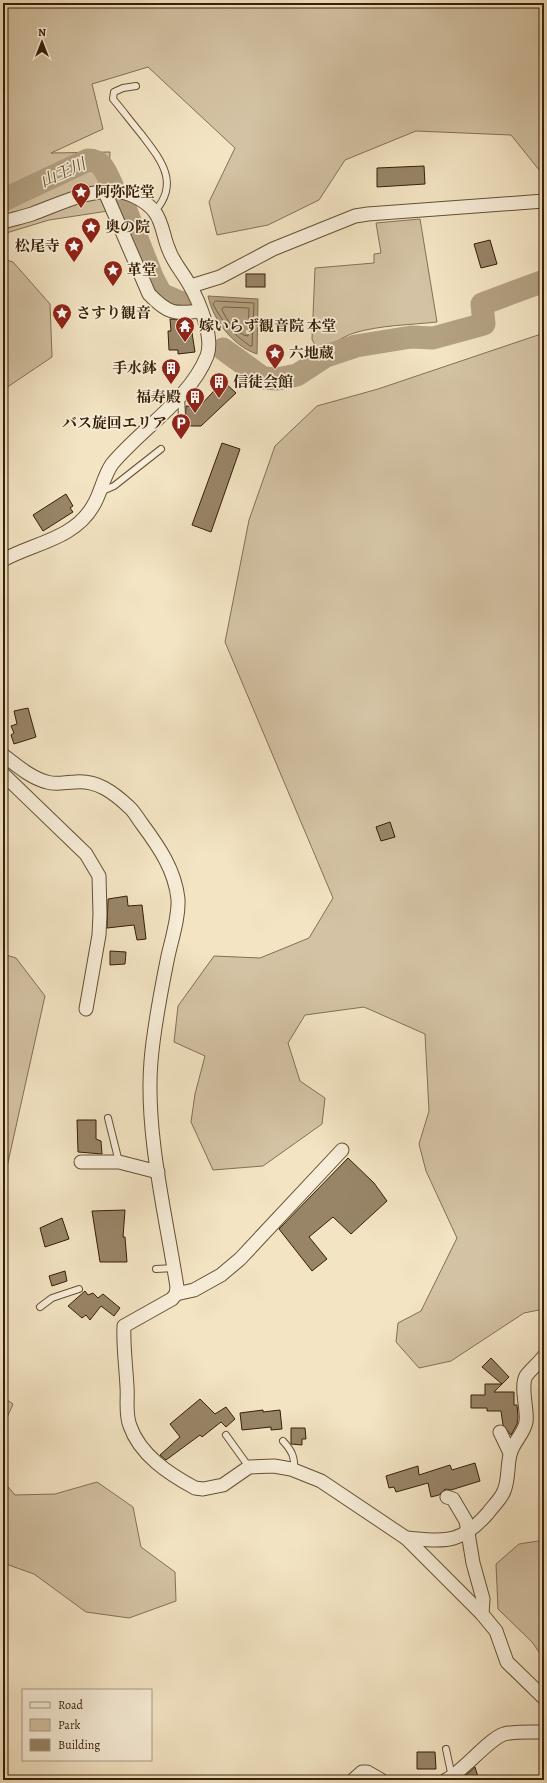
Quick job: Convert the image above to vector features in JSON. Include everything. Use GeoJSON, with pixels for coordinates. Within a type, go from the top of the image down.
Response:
{"type":"FeatureCollection","features":[{"type":"Feature","properties":{"kind":"street"},"geometry":{"type":"LineString","coordinates":[[105,192],[149,294],[161,307],[172,312],[201,311]]}},
{"type":"Feature","properties":{"kind":"street"},"geometry":{"type":"LineString","coordinates":[[3,222],[32,214],[79,197],[105,192],[121,192],[136,198],[154,211],[161,224],[171,256],[190,286],[210,337],[208,353],[202,368],[181,396],[117,458],[106,472],[100,492],[93,507],[79,524],[65,533],[3,560]]}},
{"type":"Feature","properties":{"kind":"street"},"geometry":{"type":"LineString","coordinates":[[190,286],[220,277],[273,249],[355,216],[384,212],[544,201]]}},
{"type":"Feature","properties":{"kind":"street"},"geometry":{"type":"LineString","coordinates":[[3,755],[28,773],[46,782],[87,782],[98,784],[113,793],[131,808],[156,844],[172,872],[176,889],[178,908],[158,1006],[150,1081],[152,1120],[158,1172],[177,1287],[176,1294],[172,1299],[124,1326],[123,1342],[128,1394],[127,1408],[130,1427],[145,1454],[195,1488],[209,1489],[223,1485],[249,1467],[274,1466],[294,1470],[321,1482],[406,1538],[482,1614],[496,1631],[507,1662],[544,1698]]}},
{"type":"Feature","properties":{"kind":"street"},"geometry":{"type":"LineString","coordinates":[[3,774],[86,854],[97,870],[99,876],[100,907],[99,935],[86,1008]]}},
{"type":"Feature","properties":{"kind":"street"},"geometry":{"type":"LineString","coordinates":[[176,1294],[194,1290],[221,1275],[240,1259],[342,1150]]}},
{"type":"Feature","properties":{"kind":"street"},"geometry":{"type":"LineString","coordinates":[[81,1162],[119,1162],[158,1172]]}},
{"type":"Feature","properties":{"kind":"street"},"geometry":{"type":"LineString","coordinates":[[406,1538],[448,1540],[456,1538],[467,1532],[484,1517],[500,1498],[508,1475],[510,1453],[525,1426],[525,1377],[544,1356]]}},
{"type":"Feature","properties":{"kind":"street"},"geometry":{"type":"LineString","coordinates":[[500,1432],[510,1453]]}},
{"type":"Feature","properties":{"kind":"street"},"geometry":{"type":"LineString","coordinates":[[447,1497],[453,1499],[466,1521],[473,1563],[483,1599],[482,1614]]}},
{"type":"Feature","properties":{"kind":"street"},"geometry":{"type":"LineString","coordinates":[[449,1778],[495,1738],[512,1733],[544,1732]]}},
{"type":"Feature","properties":{"kind":"street"},"geometry":{"type":"LineString","coordinates":[[353,1780],[362,1772],[367,1772],[381,1780]]}},
{"type":"Feature","properties":{"kind":"lane"},"geometry":{"type":"LineString","coordinates":[[136,86],[123,88],[114,92],[113,99],[158,156],[165,169],[167,184],[165,196],[154,211]]}},
{"type":"Feature","properties":{"kind":"lane"},"geometry":{"type":"LineString","coordinates":[[181,396],[182,416]]}},
{"type":"Feature","properties":{"kind":"lane"},"geometry":{"type":"LineString","coordinates":[[100,492],[114,486],[161,449]]}},
{"type":"Feature","properties":{"kind":"lane"},"geometry":{"type":"LineString","coordinates":[[108,1118],[119,1162]]}},
{"type":"Feature","properties":{"kind":"lane"},"geometry":{"type":"LineString","coordinates":[[156,1269],[174,1268]]}},
{"type":"Feature","properties":{"kind":"lane"},"geometry":{"type":"LineString","coordinates":[[40,1307],[52,1298],[79,1288]]}},
{"type":"Feature","properties":{"kind":"lane"},"geometry":{"type":"LineString","coordinates":[[226,1435],[249,1467]]}},
{"type":"Feature","properties":{"kind":"lane"},"geometry":{"type":"LineString","coordinates":[[284,1441],[292,1452],[294,1470]]}},
{"type":"Feature","properties":{"kind":"lane"},"geometry":{"type":"LineString","coordinates":[[446,1749],[449,1778]]}},
{"type":"Feature","properties":{"kind":"green space"},"geometry":{"type":"Polygon","coordinates":[[[3,3],[544,3],[544,176],[511,135],[416,131],[345,160],[319,200],[268,225],[217,235],[209,202],[235,148],[148,67],[92,84],[103,129],[51,153],[110,152],[108,211],[49,220],[3,234],[3,3]]]}},
{"type":"Feature","properties":{"kind":"green space"},"geometry":{"type":"Polygon","coordinates":[[[420,219],[437,322],[364,330],[317,349],[312,339],[315,268],[374,263],[374,254],[381,253],[376,223],[420,219]]]}},
{"type":"Feature","properties":{"kind":"green space"},"geometry":{"type":"Polygon","coordinates":[[[3,259],[13,262],[50,304],[52,357],[3,390],[3,259]]]}},
{"type":"Feature","properties":{"kind":"green space"},"geometry":{"type":"Polygon","coordinates":[[[544,333],[544,1309],[524,1313],[451,1361],[419,1368],[396,1342],[398,1323],[421,1311],[457,1238],[426,1171],[419,1144],[429,1111],[425,1034],[364,1007],[305,1015],[288,1043],[300,1081],[325,1098],[322,1124],[263,1166],[213,1170],[191,1122],[195,1094],[205,1056],[174,1042],[178,1006],[214,956],[260,958],[309,938],[333,898],[225,642],[249,520],[275,446],[317,406],[378,389],[544,333]]]}},
{"type":"Feature","properties":{"kind":"green space"},"geometry":{"type":"Polygon","coordinates":[[[3,954],[16,958],[45,996],[3,1185],[3,954]]]}},
{"type":"Feature","properties":{"kind":"green space"},"geometry":{"type":"Polygon","coordinates":[[[3,1397],[13,1404],[3,1427],[3,1397]]]}},
{"type":"Feature","properties":{"kind":"green space"},"geometry":{"type":"Polygon","coordinates":[[[3,1481],[15,1495],[55,1494],[97,1482],[133,1507],[141,1547],[175,1572],[176,1601],[129,1618],[86,1612],[34,1574],[3,1563],[3,1481]]]}},
{"type":"Feature","properties":{"kind":"green space"},"geometry":{"type":"Polygon","coordinates":[[[544,1540],[544,1659],[532,1642],[498,1609],[496,1564],[519,1544],[544,1540]]]}},
{"type":"Feature","properties":{"kind":"water"},"geometry":{"type":"Polygon","coordinates":[[[208,296],[258,299],[257,354],[240,345],[225,331],[214,314],[208,296]]]}},
{"type":"Feature","properties":{"kind":"building"},"geometry":{"type":"Polygon","coordinates":[[[424,166],[425,184],[377,187],[377,168],[424,166]]]}},
{"type":"Feature","properties":{"kind":"building"},"geometry":{"type":"Polygon","coordinates":[[[490,240],[497,264],[481,268],[474,244],[490,240]]]}},
{"type":"Feature","properties":{"kind":"building"},"geometry":{"type":"Polygon","coordinates":[[[246,274],[265,274],[265,287],[246,287],[246,274]]]}},
{"type":"Feature","properties":{"kind":"building","name":"嫁いらず観音院 本堂"},"geometry":{"type":"Polygon","coordinates":[[[170,319],[190,320],[195,352],[178,354],[178,350],[169,350],[168,331],[171,331],[170,319]]]}},
{"type":"Feature","properties":{"kind":"building"},"geometry":{"type":"Polygon","coordinates":[[[223,381],[236,393],[201,426],[185,426],[186,406],[199,407],[223,381]]]}},
{"type":"Feature","properties":{"kind":"building"},"geometry":{"type":"Polygon","coordinates":[[[222,443],[240,449],[211,532],[192,525],[222,443]]]}},
{"type":"Feature","properties":{"kind":"building"},"geometry":{"type":"Polygon","coordinates":[[[66,494],[73,506],[70,508],[73,512],[43,531],[33,515],[66,494]]]}},
{"type":"Feature","properties":{"kind":"building"},"geometry":{"type":"Polygon","coordinates":[[[28,708],[36,737],[14,744],[11,735],[14,733],[11,726],[17,724],[14,711],[28,708]]]}},
{"type":"Feature","properties":{"kind":"building"},"geometry":{"type":"Polygon","coordinates":[[[390,822],[395,837],[381,841],[376,827],[390,822]]]}},
{"type":"Feature","properties":{"kind":"building"},"geometry":{"type":"Polygon","coordinates":[[[127,896],[128,906],[142,905],[146,939],[137,940],[134,925],[107,928],[108,899],[127,896]]]}},
{"type":"Feature","properties":{"kind":"building"},"geometry":{"type":"Polygon","coordinates":[[[110,951],[126,952],[125,964],[110,965],[110,951]]]}},
{"type":"Feature","properties":{"kind":"building"},"geometry":{"type":"Polygon","coordinates":[[[77,1120],[96,1120],[96,1139],[101,1141],[102,1154],[78,1152],[77,1120]]]}},
{"type":"Feature","properties":{"kind":"building"},"geometry":{"type":"Polygon","coordinates":[[[348,1158],[374,1183],[387,1201],[351,1234],[333,1217],[309,1237],[327,1259],[312,1271],[279,1229],[348,1158]]]}},
{"type":"Feature","properties":{"kind":"building"},"geometry":{"type":"Polygon","coordinates":[[[125,1210],[123,1237],[125,1237],[127,1262],[100,1262],[92,1211],[125,1210]]]}},
{"type":"Feature","properties":{"kind":"building"},"geometry":{"type":"Polygon","coordinates":[[[62,1218],[69,1239],[45,1247],[40,1228],[62,1218]]]}},
{"type":"Feature","properties":{"kind":"building"},"geometry":{"type":"Polygon","coordinates":[[[65,1271],[67,1281],[52,1286],[49,1276],[65,1271]]]}},
{"type":"Feature","properties":{"kind":"building"},"geometry":{"type":"Polygon","coordinates":[[[85,1291],[88,1295],[93,1293],[98,1298],[103,1294],[120,1308],[114,1316],[101,1306],[90,1320],[86,1315],[82,1318],[68,1306],[85,1291]]]}},
{"type":"Feature","properties":{"kind":"building"},"geometry":{"type":"Polygon","coordinates":[[[491,1358],[509,1377],[502,1384],[482,1367],[491,1358]]]}},
{"type":"Feature","properties":{"kind":"building"},"geometry":{"type":"Polygon","coordinates":[[[485,1384],[502,1384],[494,1392],[514,1392],[514,1405],[517,1405],[517,1424],[511,1435],[503,1425],[501,1411],[487,1411],[487,1408],[471,1408],[471,1395],[485,1395],[485,1384]]]}},
{"type":"Feature","properties":{"kind":"building"},"geometry":{"type":"Polygon","coordinates":[[[200,1399],[215,1414],[226,1407],[235,1419],[226,1427],[221,1422],[202,1437],[200,1435],[166,1460],[160,1455],[180,1437],[170,1424],[200,1399]]]}},
{"type":"Feature","properties":{"kind":"building"},"geometry":{"type":"Polygon","coordinates":[[[263,1410],[263,1412],[280,1410],[282,1429],[271,1430],[271,1427],[242,1430],[240,1413],[263,1410]]]}},
{"type":"Feature","properties":{"kind":"building"},"geometry":{"type":"Polygon","coordinates":[[[291,1428],[305,1428],[306,1439],[302,1439],[302,1445],[291,1444],[291,1428]]]}},
{"type":"Feature","properties":{"kind":"building"},"geometry":{"type":"Polygon","coordinates":[[[475,1463],[480,1481],[451,1490],[445,1489],[439,1495],[431,1497],[428,1483],[396,1492],[394,1487],[389,1488],[386,1476],[418,1466],[419,1475],[450,1465],[452,1470],[475,1463]]]}},
{"type":"Feature","properties":{"kind":"building"},"geometry":{"type":"Polygon","coordinates":[[[417,1752],[435,1752],[436,1769],[417,1769],[417,1752]]]}},
{"type":"Feature","properties":{"kind":"building"},"geometry":{"type":"Polygon","coordinates":[[[475,1767],[479,1780],[460,1780],[466,1775],[475,1767]]]}},
{"type":"Feature","properties":{"kind":"waterway","name":"山王川"},"geometry":{"type":"LineString","coordinates":[[3,200],[88,160],[97,162],[101,165],[112,185]]}},
{"type":"Feature","properties":{"kind":"waterway","name":"山王川"},"geometry":{"type":"LineString","coordinates":[[125,208],[153,279],[161,294],[189,306]]}},
{"type":"Feature","properties":{"kind":"waterway"},"geometry":{"type":"LineString","coordinates":[[223,349],[263,378],[277,379],[297,375],[326,356],[356,346],[411,337],[433,338],[484,324],[482,304],[544,281]]}},
{"type":"Feature","properties":{"kind":"place","name":"阿弥陀堂"},"geometry":{"type":"Point","coordinates":[81,209]}},
{"type":"Feature","properties":{"kind":"place","name":"奥の院"},"geometry":{"type":"Point","coordinates":[91,244]}},
{"type":"Feature","properties":{"kind":"place","name":"松尾寺"},"geometry":{"type":"Point","coordinates":[74,263]}},
{"type":"Feature","properties":{"kind":"place","name":"革堂"},"geometry":{"type":"Point","coordinates":[113,287]}},
{"type":"Feature","properties":{"kind":"place","name":"さすり観音"},"geometry":{"type":"Point","coordinates":[62,330]}},
{"type":"Feature","properties":{"kind":"place","name":"嫁いらず観音院 本堂"},"geometry":{"type":"Point","coordinates":[185,343]}},
{"type":"Feature","properties":{"kind":"place","name":"六地蔵"},"geometry":{"type":"Point","coordinates":[275,370]}},
{"type":"Feature","properties":{"kind":"place","name":"手水鉢"},"geometry":{"type":"Point","coordinates":[171,385]}},
{"type":"Feature","properties":{"kind":"place","name":"信徒会館"},"geometry":{"type":"Point","coordinates":[219,399]}},
{"type":"Feature","properties":{"kind":"place","name":"福寿殿"},"geometry":{"type":"Point","coordinates":[195,414]}},
{"type":"Feature","properties":{"kind":"place","name":"バス旋回エリア"},"geometry":{"type":"Point","coordinates":[181,440]}}]}
